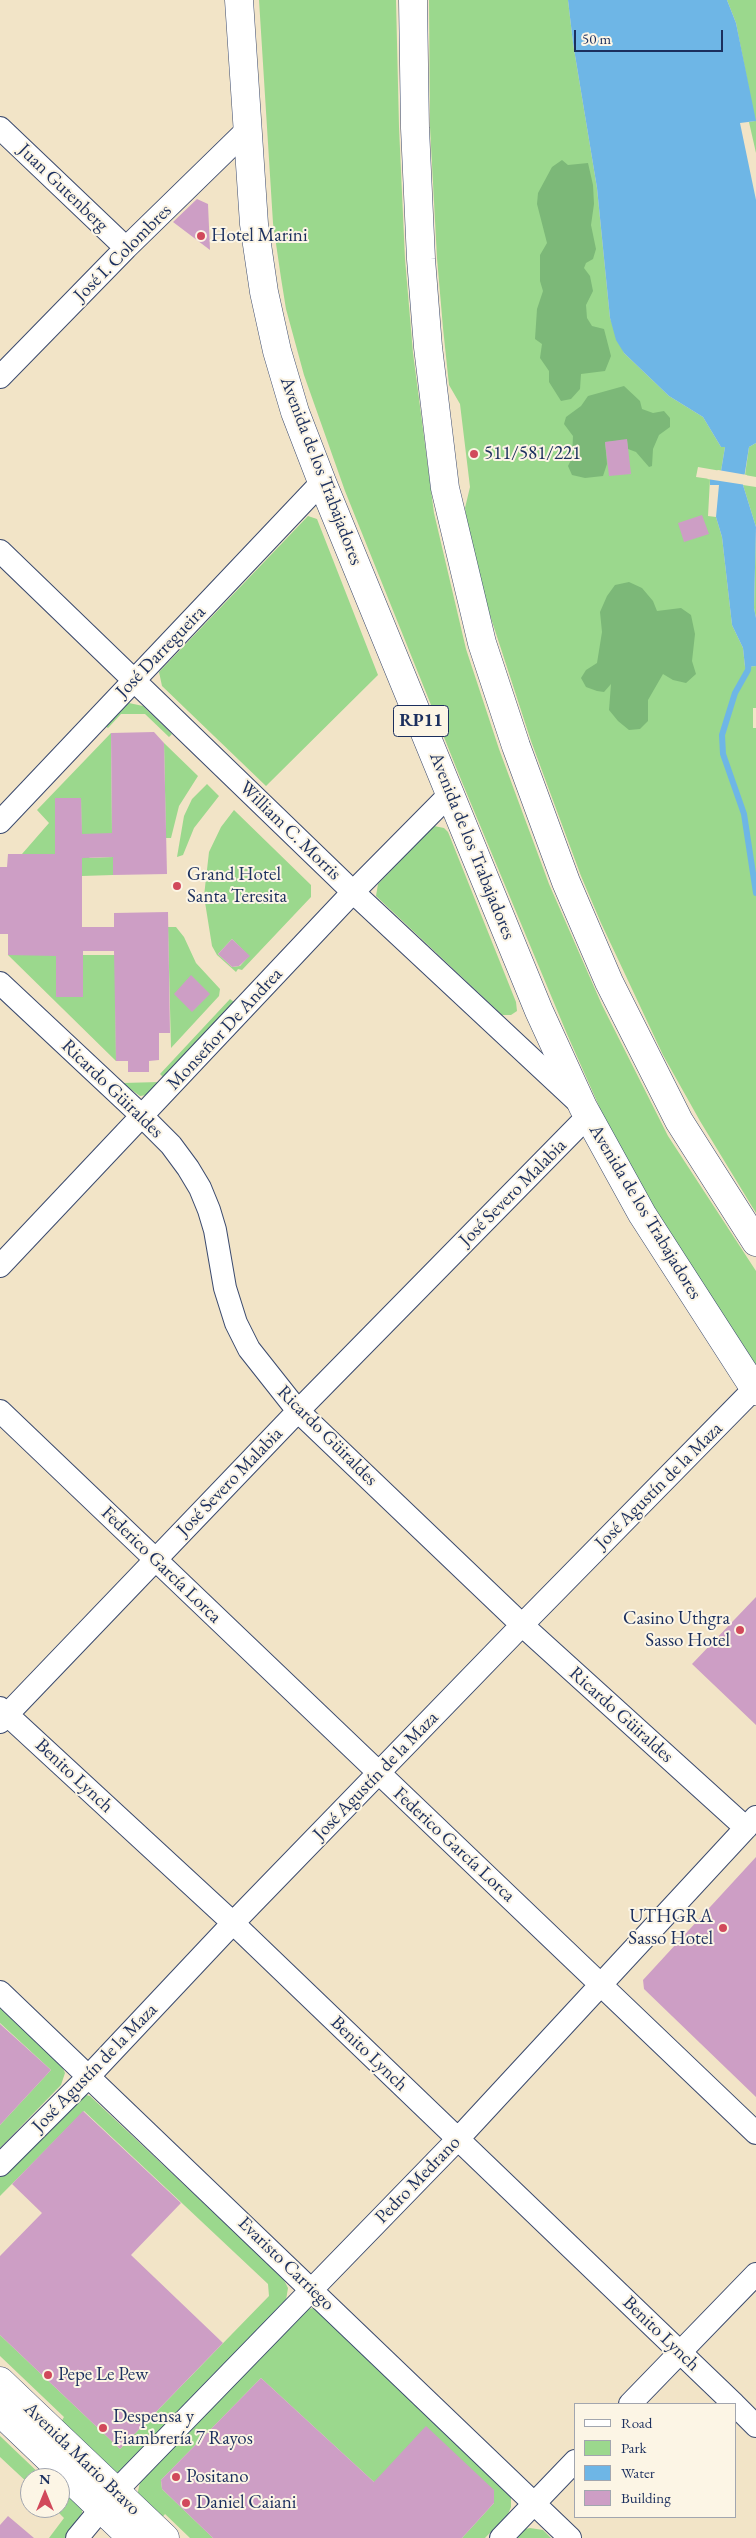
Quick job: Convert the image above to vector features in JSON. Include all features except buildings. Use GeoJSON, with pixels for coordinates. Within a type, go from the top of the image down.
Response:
{"type":"FeatureCollection","features":[{"type":"Feature","properties":{"kind":"main road","name":"Avenida de los Trabajadores"},"geometry":{"type":"LineString","coordinates":[[238,0],[254,224],[266,301],[277,351],[290,395],[322,482],[539,1010],[586,1112],[642,1214],[755,1390]]}},
{"type":"Feature","properties":{"kind":"main road"},"geometry":{"type":"LineString","coordinates":[[413,0],[415,137],[421,259],[428,347],[449,510],[482,642],[516,746],[566,882],[609,982],[679,1121],[756,1242]]}},
{"type":"Feature","properties":{"kind":"main road","name":"Avenida Mario Bravo"},"geometry":{"type":"LineString","coordinates":[[0,2381],[108,2500],[132,2538]]}},
{"type":"Feature","properties":{"kind":"main road","name":"Avenida Mario Bravo"},"geometry":{"type":"LineString","coordinates":[[0,2412],[108,2500],[165,2538]]}},
{"type":"Feature","properties":{"kind":"street","name":"Juan Gutenberg"},"geometry":{"type":"LineString","coordinates":[[0,128],[126,248]]}},
{"type":"Feature","properties":{"kind":"street","name":"José I. Colombres"},"geometry":{"type":"LineString","coordinates":[[0,377],[126,248],[247,130]]}},
{"type":"Feature","properties":{"kind":"street","name":"José Darregueira"},"geometry":{"type":"LineString","coordinates":[[0,822],[322,482]]}},
{"type":"Feature","properties":{"kind":"street","name":"William C. Morris"},"geometry":{"type":"LineString","coordinates":[[0,551],[353,892],[586,1112]]}},
{"type":"Feature","properties":{"kind":"street","name":"Monseñor De Andrea"},"geometry":{"type":"LineString","coordinates":[[0,1266],[353,892],[451,793]]}},
{"type":"Feature","properties":{"kind":"street","name":"Ricardo Güiraldes"},"geometry":{"type":"LineString","coordinates":[[0,983],[171,1145],[200,1188],[215,1230],[224,1288],[236,1323],[258,1361],[298,1411],[522,1625],[751,1823]]}},
{"type":"Feature","properties":{"kind":"street","name":"José Severo Malabia"},"geometry":{"type":"LineString","coordinates":[[2,1715],[155,1560],[586,1112]]}},
{"type":"Feature","properties":{"kind":"street","name":"José Agustín de la Maza"},"geometry":{"type":"LineString","coordinates":[[0,2165],[89,2076],[233,1923],[379,1775],[522,1625],[755,1390]]}},
{"type":"Feature","properties":{"kind":"street","name":"Federico García Lorca"},"geometry":{"type":"LineString","coordinates":[[0,1411],[756,2133]]}},
{"type":"Feature","properties":{"kind":"street","name":"Benito Lynch"},"geometry":{"type":"LineString","coordinates":[[2,1715],[233,1923],[732,2403]]}},
{"type":"Feature","properties":{"kind":"street","name":"Pedro Medrano"},"geometry":{"type":"LineString","coordinates":[[77,2538],[108,2500],[457,2140],[603,1985],[751,1823]]}},
{"type":"Feature","properties":{"kind":"street","name":"Evaristo Carriego"},"geometry":{"type":"LineString","coordinates":[[0,1992],[570,2538]]}},
{"type":"Feature","properties":{"kind":"street"},"geometry":{"type":"LineString","coordinates":[[631,2403],[756,2274]]}},
{"type":"Feature","properties":{"kind":"street","name":"Benito Lynch"},"geometry":{"type":"LineString","coordinates":[[736,2407],[756,2426]]}},
{"type":"Feature","properties":{"kind":"street"},"geometry":{"type":"LineString","coordinates":[[501,2538],[574,2463]]}},
{"type":"Feature","properties":{"kind":"green space"},"geometry":{"type":"Polygon","coordinates":[[[259,0],[396,0],[405,259],[413,353],[434,513],[466,649],[499,749],[549,884],[602,1005],[668,1136],[756,1271],[756,1365],[654,1208],[603,1115],[567,1034],[462,782],[345,491],[304,375],[286,309],[273,223],[259,0]]]}},
{"type":"Feature","properties":{"kind":"green space"},"geometry":{"type":"Polygon","coordinates":[[[429,0],[568,0],[573,43],[597,188],[610,318],[624,353],[669,396],[703,417],[721,447],[725,447],[721,471],[698,467],[696,477],[710,479],[708,516],[716,517],[722,537],[732,625],[743,648],[745,667],[756,666],[756,708],[753,708],[753,728],[756,728],[756,1213],[700,1121],[663,1055],[601,923],[581,876],[531,741],[489,612],[467,523],[465,508],[470,487],[460,404],[449,385],[443,328],[430,127],[429,0]]]}},
{"type":"Feature","properties":{"kind":"green space"},"geometry":{"type":"Polygon","coordinates":[[[727,0],[756,0],[756,153],[749,122],[755,121],[736,23],[727,0]]]}},
{"type":"Feature","properties":{"kind":"green space"},"geometry":{"type":"Polygon","coordinates":[[[562,160],[568,165],[588,163],[593,185],[594,204],[591,225],[596,249],[593,259],[586,263],[584,268],[590,276],[593,291],[586,305],[587,318],[592,326],[604,329],[611,356],[605,371],[581,374],[580,389],[571,399],[561,401],[549,382],[549,371],[540,358],[542,344],[535,339],[537,309],[543,291],[540,281],[540,255],[547,243],[537,204],[538,193],[552,167],[562,160]]]}},
{"type":"Feature","properties":{"kind":"green space"},"geometry":{"type":"Polygon","coordinates":[[[624,386],[640,401],[642,409],[653,413],[664,411],[670,418],[670,427],[659,435],[653,449],[652,466],[649,467],[636,452],[628,449],[627,440],[605,442],[607,464],[603,476],[585,478],[572,475],[568,466],[572,458],[573,436],[564,424],[566,417],[581,406],[588,396],[624,386]]]}},
{"type":"Feature","properties":{"kind":"green space"},"geometry":{"type":"Polygon","coordinates":[[[756,443],[756,477],[745,475],[749,447],[756,443]]]}},
{"type":"Feature","properties":{"kind":"green space"},"geometry":{"type":"Polygon","coordinates":[[[743,485],[756,487],[756,527],[743,485]]]}},
{"type":"Feature","properties":{"kind":"green space"},"geometry":{"type":"Polygon","coordinates":[[[308,516],[317,519],[378,675],[266,786],[162,686],[159,672],[308,516]]]}},
{"type":"Feature","properties":{"kind":"green space"},"geometry":{"type":"Polygon","coordinates":[[[756,527],[756,618],[754,608],[756,527]]]}},
{"type":"Feature","properties":{"kind":"green space"},"geometry":{"type":"Polygon","coordinates":[[[629,582],[642,588],[653,601],[657,611],[681,608],[691,615],[695,634],[692,661],[696,674],[686,683],[673,680],[663,674],[648,700],[648,721],[640,729],[629,730],[609,710],[611,684],[604,692],[597,691],[586,687],[581,678],[586,670],[597,663],[602,632],[600,612],[607,596],[615,585],[629,582]]]}},
{"type":"Feature","properties":{"kind":"green space"},"geometry":{"type":"Polygon","coordinates":[[[129,703],[143,706],[172,734],[169,737],[145,714],[121,714],[108,728],[105,726],[129,703]]]}},
{"type":"Feature","properties":{"kind":"green space"},"geometry":{"type":"Polygon","coordinates":[[[111,733],[112,833],[89,858],[113,857],[113,875],[82,876],[81,798],[55,798],[56,880],[30,880],[30,854],[22,854],[49,823],[37,810],[111,733]]]}},
{"type":"Feature","properties":{"kind":"green space"},"geometry":{"type":"Polygon","coordinates":[[[164,743],[198,776],[179,806],[171,838],[166,838],[164,743]]]}},
{"type":"Feature","properties":{"kind":"green space"},"geometry":{"type":"Polygon","coordinates":[[[207,784],[219,796],[194,828],[183,855],[177,857],[184,816],[192,799],[207,784]]]}},
{"type":"Feature","properties":{"kind":"green space"},"geometry":{"type":"Polygon","coordinates":[[[234,810],[311,885],[311,897],[242,970],[238,969],[236,972],[217,955],[212,946],[204,896],[209,852],[221,827],[234,810]],[[232,939],[218,954],[232,967],[240,966],[249,956],[232,939]]]}},
{"type":"Feature","properties":{"kind":"green space"},"geometry":{"type":"Polygon","coordinates":[[[434,826],[444,828],[448,832],[516,1002],[517,1011],[511,1015],[502,1015],[376,896],[378,884],[434,826]]]}},
{"type":"Feature","properties":{"kind":"green space"},"geometry":{"type":"Polygon","coordinates":[[[55,918],[57,997],[83,997],[83,955],[115,955],[116,1061],[8,955],[40,955],[55,918]]]}},
{"type":"Feature","properties":{"kind":"green space"},"geometry":{"type":"Polygon","coordinates":[[[168,927],[176,927],[184,937],[196,963],[220,989],[219,996],[171,1048],[168,927]]]}},
{"type":"Feature","properties":{"kind":"green space"},"geometry":{"type":"Polygon","coordinates":[[[230,999],[234,1002],[164,1078],[160,1074],[230,999]]]}},
{"type":"Feature","properties":{"kind":"green space"},"geometry":{"type":"Polygon","coordinates":[[[160,1082],[147,1095],[140,1096],[122,1083],[160,1082]]]}},
{"type":"Feature","properties":{"kind":"green space"},"geometry":{"type":"Polygon","coordinates":[[[0,2008],[62,2066],[65,2073],[61,2085],[0,2148],[0,2125],[51,2070],[0,2023],[0,2008]]]}},
{"type":"Feature","properties":{"kind":"green space"},"geometry":{"type":"Polygon","coordinates":[[[86,2095],[90,2096],[283,2278],[288,2288],[286,2300],[121,2471],[115,2473],[60,2424],[64,2417],[0,2356],[0,2335],[120,2449],[269,2296],[268,2284],[84,2111],[0,2196],[0,2177],[74,2102],[86,2095]]]}},
{"type":"Feature","properties":{"kind":"green space"},"geometry":{"type":"Polygon","coordinates":[[[314,2308],[511,2497],[511,2507],[508,2514],[485,2538],[462,2538],[494,2503],[494,2490],[374,2482],[261,2378],[161,2480],[162,2489],[213,2538],[190,2538],[165,2514],[160,2520],[137,2496],[140,2482],[307,2309],[314,2308]]]}},
{"type":"Feature","properties":{"kind":"green space"},"geometry":{"type":"Polygon","coordinates":[[[0,2436],[34,2468],[20,2468],[20,2476],[0,2457],[0,2436]]]}},
{"type":"Feature","properties":{"kind":"green space"},"geometry":{"type":"Polygon","coordinates":[[[70,2493],[82,2505],[82,2513],[65,2538],[49,2538],[64,2518],[70,2518],[70,2493]]]}},
{"type":"Feature","properties":{"kind":"green space"},"geometry":{"type":"Polygon","coordinates":[[[525,2529],[543,2530],[551,2538],[515,2538],[525,2529]]]}},
{"type":"Feature","properties":{"kind":"water"},"geometry":{"type":"Polygon","coordinates":[[[568,0],[727,0],[736,23],[756,121],[740,123],[756,200],[756,443],[749,447],[743,485],[756,527],[754,608],[756,618],[756,666],[745,667],[743,648],[732,625],[722,537],[716,517],[719,485],[710,485],[710,479],[721,471],[725,447],[721,447],[703,417],[669,396],[624,353],[616,340],[610,318],[597,188],[573,43],[568,0]]]}},
{"type":"Feature","properties":{"kind":"pier"},"geometry":{"type":"Polygon","coordinates":[[[718,470],[747,475],[746,485],[707,479],[718,470]]]}},
{"type":"Feature","properties":{"kind":"waterway"},"geometry":{"type":"LineString","coordinates":[[749,659],[748,670],[735,693],[722,735],[723,754],[744,814],[756,893]]}},
{"type":"Feature","properties":{"kind":"place","name":"Hotel Marini"},"geometry":{"type":"Point","coordinates":[201,236]}},
{"type":"Feature","properties":{"kind":"place","name":"511/581/221"},"geometry":{"type":"Point","coordinates":[474,454]}},
{"type":"Feature","properties":{"kind":"place","name":"Grand Hotel Santa Teresita"},"geometry":{"type":"Point","coordinates":[177,886]}},
{"type":"Feature","properties":{"kind":"place","name":"Casino Uthgra Sasso Hotel"},"geometry":{"type":"Point","coordinates":[740,1630]}},
{"type":"Feature","properties":{"kind":"place","name":"UTHGRA Sasso Hotel"},"geometry":{"type":"Point","coordinates":[723,1928]}},
{"type":"Feature","properties":{"kind":"place","name":"Pepe Le Pew"},"geometry":{"type":"Point","coordinates":[48,2375]}},
{"type":"Feature","properties":{"kind":"place","name":"Despensa y Fiambrería 7 Rayos"},"geometry":{"type":"Point","coordinates":[103,2428]}},
{"type":"Feature","properties":{"kind":"place","name":"Positano"},"geometry":{"type":"Point","coordinates":[176,2477]}},
{"type":"Feature","properties":{"kind":"place","name":"Daniel Caiani"},"geometry":{"type":"Point","coordinates":[186,2503]}}]}
